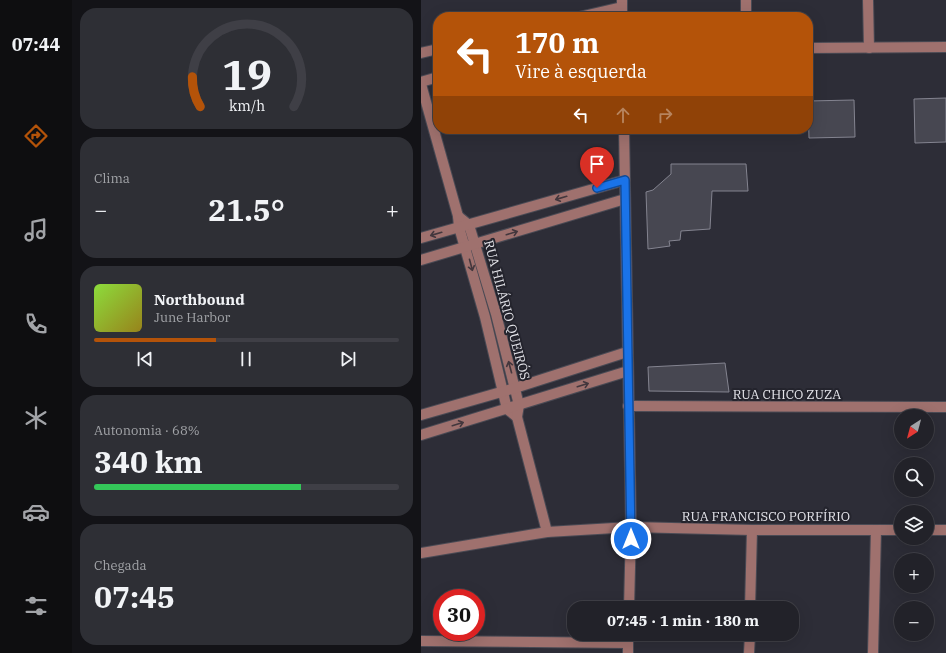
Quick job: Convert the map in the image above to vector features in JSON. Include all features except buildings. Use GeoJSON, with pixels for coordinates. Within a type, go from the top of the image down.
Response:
{"type":"FeatureCollection","features":[{"type":"Feature","properties":{"kind":"street"},"geometry":{"type":"LineString","coordinates":[[746,0],[746,12]]}},
{"type":"Feature","properties":{"kind":"street"},"geometry":{"type":"LineString","coordinates":[[868,0],[869,48]]}},
{"type":"Feature","properties":{"kind":"street"},"geometry":{"type":"LineString","coordinates":[[603,12],[622,8]]}},
{"type":"Feature","properties":{"kind":"street"},"geometry":{"type":"LineString","coordinates":[[813,48],[946,47]]}},
{"type":"Feature","properties":{"kind":"street"},"geometry":{"type":"LineString","coordinates":[[421,53],[433,50]]}},
{"type":"Feature","properties":{"kind":"street"},"geometry":{"type":"LineString","coordinates":[[433,79],[421,83],[433,126]]}},
{"type":"Feature","properties":{"kind":"street"},"geometry":{"type":"LineString","coordinates":[[435,134],[458,216],[464,226]]}},
{"type":"Feature","properties":{"kind":"street"},"geometry":{"type":"LineString","coordinates":[[624,134],[627,371],[631,527],[629,601]]}},
{"type":"Feature","properties":{"kind":"street"},"geometry":{"type":"LineString","coordinates":[[421,238],[625,180]]}},
{"type":"Feature","properties":{"kind":"street"},"geometry":{"type":"LineString","coordinates":[[421,260],[625,199]]}},
{"type":"Feature","properties":{"kind":"street","name":"RUA HILÁRIO QUEIRÓS"},"geometry":{"type":"LineString","coordinates":[[464,226],[476,244],[515,388],[519,405],[517,417],[547,532]]}},
{"type":"Feature","properties":{"kind":"street","name":"RUA HILÁRIO QUEIRÓS"},"geometry":{"type":"LineString","coordinates":[[464,226],[466,247],[504,391],[507,409]]}},
{"type":"Feature","properties":{"kind":"street"},"geometry":{"type":"LineString","coordinates":[[421,415],[515,388],[627,352]]}},
{"type":"Feature","properties":{"kind":"street"},"geometry":{"type":"LineString","coordinates":[[421,435],[627,371]]}},
{"type":"Feature","properties":{"kind":"street","name":"RUA CHICO ZUZA"},"geometry":{"type":"LineString","coordinates":[[628,406],[946,407]]}},
{"type":"Feature","properties":{"kind":"street"},"geometry":{"type":"LineString","coordinates":[[507,409],[517,417]]}},
{"type":"Feature","properties":{"kind":"street","name":"RUA FRANCISCO PORFÍRIO"},"geometry":{"type":"LineString","coordinates":[[421,552],[547,532],[631,527],[751,530],[894,530]]}},
{"type":"Feature","properties":{"kind":"street"},"geometry":{"type":"LineString","coordinates":[[750,601],[751,530]]}},
{"type":"Feature","properties":{"kind":"street"},"geometry":{"type":"LineString","coordinates":[[873,653],[876,530]]}},
{"type":"Feature","properties":{"kind":"street"},"geometry":{"type":"LineString","coordinates":[[934,530],[946,530]]}},
{"type":"Feature","properties":{"kind":"street"},"geometry":{"type":"LineString","coordinates":[[421,641],[628,643]]}},
{"type":"Feature","properties":{"kind":"street"},"geometry":{"type":"LineString","coordinates":[[749,653],[750,641]]}},
{"type":"Feature","properties":{"kind":"route"},"geometry":{"type":"LineString","coordinates":[[597,188],[625,180],[631,539]]}}]}
